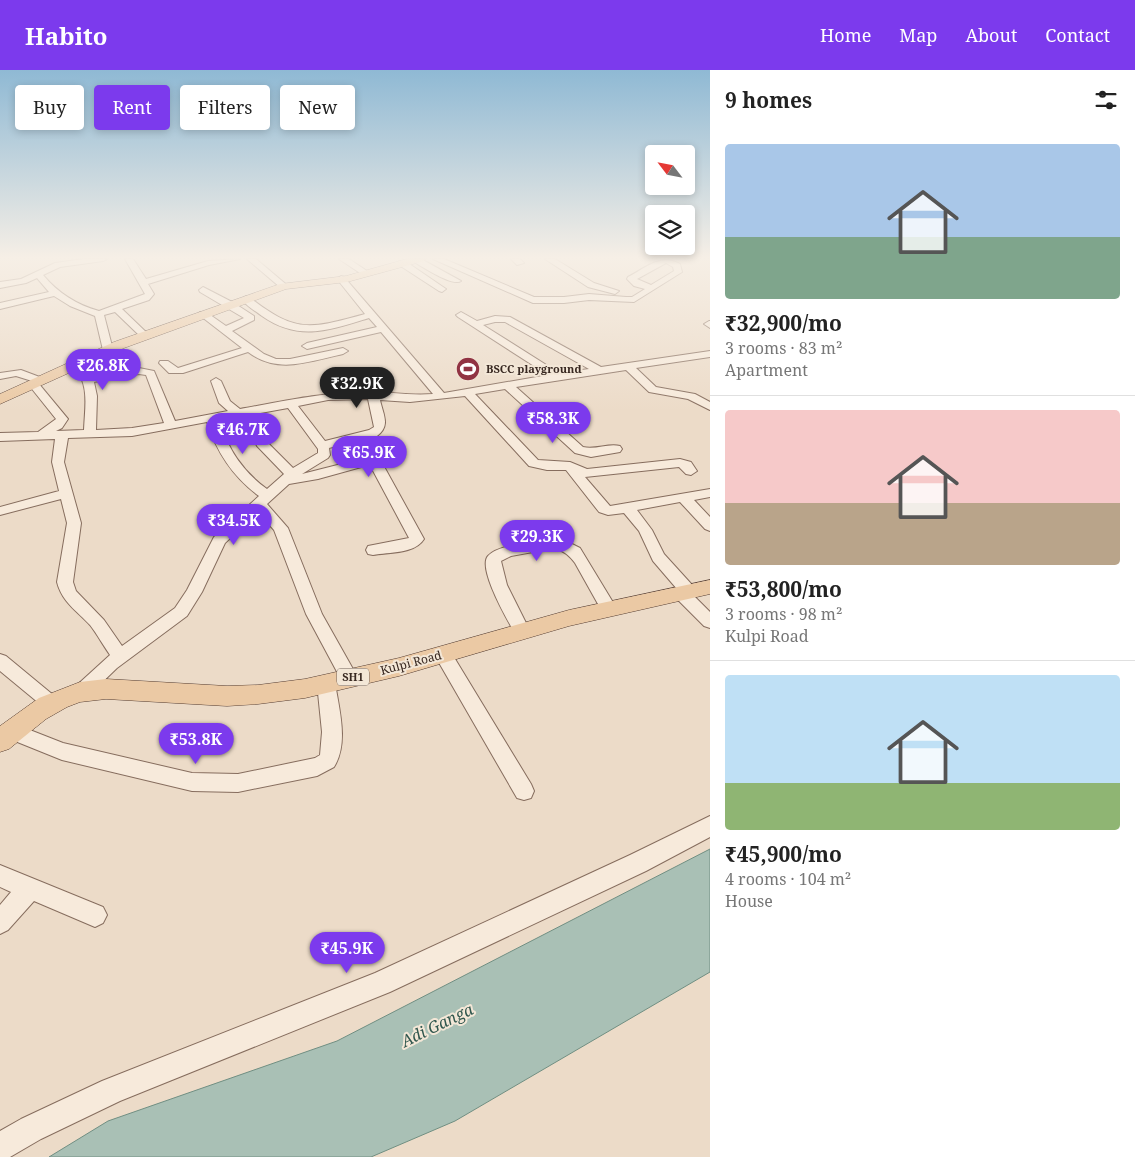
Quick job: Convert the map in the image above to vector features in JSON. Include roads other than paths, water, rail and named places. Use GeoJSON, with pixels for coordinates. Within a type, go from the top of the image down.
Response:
{"type":"FeatureCollection","features":[{"type":"Feature","properties":{"kind":"main road"},"geometry":{"type":"LineString","coordinates":[[0,400],[144,335],[217,310]]}},
{"type":"Feature","properties":{"kind":"main road","name":"Kulpi Road"},"geometry":{"type":"LineString","coordinates":[[6,736],[52,704],[82,691],[124,690],[214,697],[273,693],[349,678],[609,609],[710,587]]}},
{"type":"Feature","properties":{"kind":"street"},"geometry":{"type":"LineString","coordinates":[[84,310],[99,314],[110,310]]}},
{"type":"Feature","properties":{"kind":"street"},"geometry":{"type":"LineString","coordinates":[[117,310],[144,335]]}},
{"type":"Feature","properties":{"kind":"street"},"geometry":{"type":"LineString","coordinates":[[226,330],[251,319],[251,317],[239,310]]}},
{"type":"Feature","properties":{"kind":"street"},"geometry":{"type":"LineString","coordinates":[[260,310],[298,329],[316,328],[371,315]]}},
{"type":"Feature","properties":{"kind":"street"},"geometry":{"type":"LineString","coordinates":[[366,310],[441,397]]}},
{"type":"Feature","properties":{"kind":"street"},"geometry":{"type":"LineString","coordinates":[[99,314],[108,350]]}},
{"type":"Feature","properties":{"kind":"street"},"geometry":{"type":"LineString","coordinates":[[203,314],[260,356],[275,362],[290,362],[343,351]]}},
{"type":"Feature","properties":{"kind":"street"},"geometry":{"type":"LineString","coordinates":[[461,315],[530,361],[558,377]]}},
{"type":"Feature","properties":{"kind":"street"},"geometry":{"type":"LineString","coordinates":[[475,324],[495,319],[507,320],[602,371]]}},
{"type":"Feature","properties":{"kind":"street"},"geometry":{"type":"LineString","coordinates":[[307,346],[383,329]]}},
{"type":"Feature","properties":{"kind":"street"},"geometry":{"type":"LineString","coordinates":[[164,362],[174,371],[179,371],[251,348]]}},
{"type":"Feature","properties":{"kind":"street"},"geometry":{"type":"LineString","coordinates":[[0,437],[132,432],[328,397],[373,396],[410,399],[441,397],[710,354]]}},
{"type":"Feature","properties":{"kind":"street"},"geometry":{"type":"LineString","coordinates":[[78,364],[86,371],[91,397],[90,434]]}},
{"type":"Feature","properties":{"kind":"street"},"geometry":{"type":"LineString","coordinates":[[629,367],[653,390],[691,396],[710,407]]}},
{"type":"Feature","properties":{"kind":"street"},"geometry":{"type":"LineString","coordinates":[[88,380],[139,371],[147,372],[154,382],[171,425]]}},
{"type":"Feature","properties":{"kind":"street"},"geometry":{"type":"LineString","coordinates":[[0,376],[24,372],[37,383],[62,419],[58,425],[40,435]]}},
{"type":"Feature","properties":{"kind":"street"},"geometry":{"type":"LineString","coordinates":[[216,381],[225,403],[242,412],[261,443],[287,478]]}},
{"type":"Feature","properties":{"kind":"street"},"geometry":{"type":"LineString","coordinates":[[508,386],[579,450],[591,453],[616,449]]}},
{"type":"Feature","properties":{"kind":"street"},"geometry":{"type":"LineString","coordinates":[[468,393],[534,463],[547,466],[569,466],[586,473],[680,463],[686,465],[692,471]]}},
{"type":"Feature","properties":{"kind":"street"},"geometry":{"type":"LineString","coordinates":[[322,446],[372,433],[379,429],[380,426],[373,396]]}},
{"type":"Feature","properties":{"kind":"street"},"geometry":{"type":"LineString","coordinates":[[82,691],[120,657],[181,612],[194,592],[219,540],[287,478],[323,457],[325,451],[322,446],[290,403]]}},
{"type":"Feature","properties":{"kind":"street"},"geometry":{"type":"LineString","coordinates":[[212,418],[220,444],[235,468],[263,500],[281,528],[314,614],[349,678]]}},
{"type":"Feature","properties":{"kind":"street"},"geometry":{"type":"LineString","coordinates":[[62,434],[58,459],[74,528],[67,560],[66,588],[71,598],[98,623],[120,657]]}},
{"type":"Feature","properties":{"kind":"street"},"geometry":{"type":"LineString","coordinates":[[287,478],[318,475],[365,462],[376,464],[417,539],[411,544],[373,550]]}},
{"type":"Feature","properties":{"kind":"street"},"geometry":{"type":"LineString","coordinates":[[569,466],[605,510],[628,508],[710,493]]}},
{"type":"Feature","properties":{"kind":"street"},"geometry":{"type":"LineString","coordinates":[[0,511],[66,493]]}},
{"type":"Feature","properties":{"kind":"street"},"geometry":{"type":"LineString","coordinates":[[683,497],[710,526]]}},
{"type":"Feature","properties":{"kind":"street"},"geometry":{"type":"LineString","coordinates":[[628,508],[645,530],[658,557],[710,622]]}},
{"type":"Feature","properties":{"kind":"street"},"geometry":{"type":"LineString","coordinates":[[522,631],[492,565],[494,559],[507,552],[556,543],[569,548],[582,560],[609,609]]}},
{"type":"Feature","properties":{"kind":"street"},"geometry":{"type":"LineString","coordinates":[[443,654],[524,791]]}},
{"type":"Feature","properties":{"kind":"street"},"geometry":{"type":"LineString","coordinates":[[0,661],[52,704]]}},
{"type":"Feature","properties":{"kind":"street"},"geometry":{"type":"LineString","coordinates":[[6,736],[166,778],[192,782],[238,783],[324,764],[329,758],[332,746],[326,683]]}},
{"type":"Feature","properties":{"kind":"street"},"geometry":{"type":"LineString","coordinates":[[0,1147],[31,1129],[121,1088],[381,983],[710,826]]}},
{"type":"Feature","properties":{"kind":"street"},"geometry":{"type":"LineString","coordinates":[[0,876],[95,914]]}},
{"type":"Feature","properties":{"kind":"street"},"geometry":{"type":"LineString","coordinates":[[0,922],[30,888]]}},
{"type":"Feature","properties":{"kind":"water","name":"Adi Ganga"},"geometry":{"type":"Polygon","coordinates":[[[710,849],[710,972],[455,1121],[371,1157],[49,1157],[108,1121],[337,1041],[710,849]]]}},
{"type":"Feature","properties":{"kind":"place","name":"BSCC playground"},"geometry":{"type":"Point","coordinates":[468,369]}}]}
